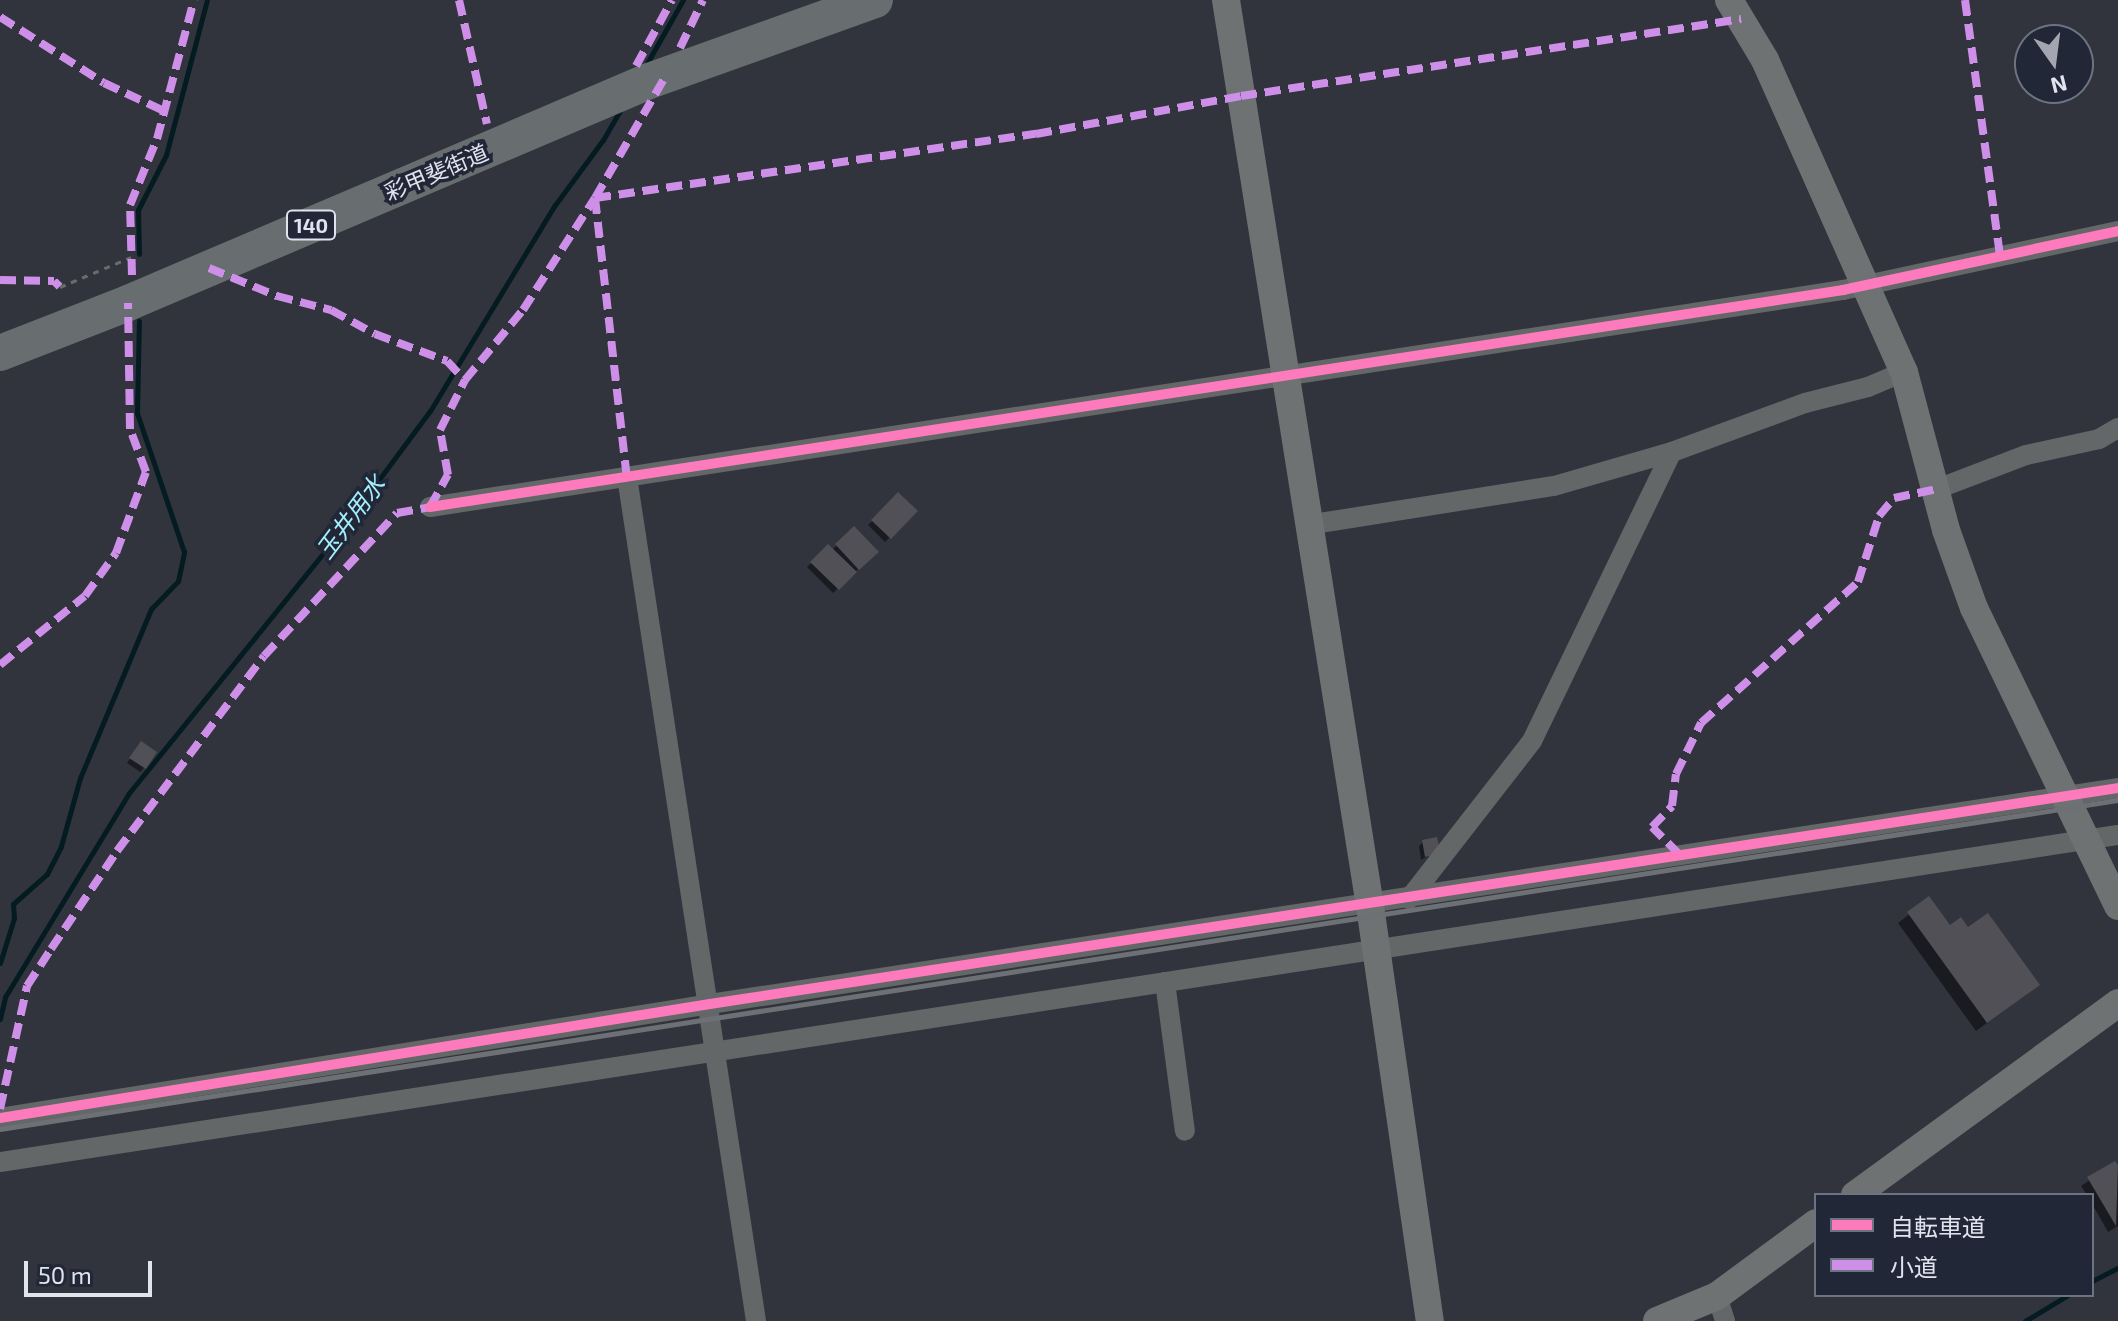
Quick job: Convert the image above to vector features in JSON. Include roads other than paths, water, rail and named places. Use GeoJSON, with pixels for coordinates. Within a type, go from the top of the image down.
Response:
{"type":"FeatureCollection","features":[{"type":"Feature","properties":{"kind":"highway","name":"彩甲斐街道"},"geometry":{"type":"LineString","coordinates":[[0,353],[142,297],[635,80],[669,52],[809,0]]}},
{"type":"Feature","properties":{"kind":"highway","name":"彩甲斐街道"},"geometry":{"type":"LineString","coordinates":[[0,329],[487,124],[635,80],[875,0]]}},
{"type":"Feature","properties":{"kind":"street"},"geometry":{"type":"LineString","coordinates":[[1226,0],[1307,525],[1370,906],[1430,1321]]}},
{"type":"Feature","properties":{"kind":"street"},"geometry":{"type":"LineString","coordinates":[[1729,0],[1765,60],[1904,372],[1951,545],[1974,608],[2068,795],[2118,906]]}},
{"type":"Feature","properties":{"kind":"street"},"geometry":{"type":"LineString","coordinates":[[430,507],[1867,285],[2118,231]]}},
{"type":"Feature","properties":{"kind":"street"},"geometry":{"type":"LineString","coordinates":[[1307,525],[1554,486],[1672,452],[1805,403],[1868,387],[1904,372]]}},
{"type":"Feature","properties":{"kind":"street"},"geometry":{"type":"LineString","coordinates":[[1937,489],[2026,455],[2099,439],[2118,428]]}},
{"type":"Feature","properties":{"kind":"street"},"geometry":{"type":"LineString","coordinates":[[1409,899],[1532,741],[1672,452]]}},
{"type":"Feature","properties":{"kind":"street"},"geometry":{"type":"LineString","coordinates":[[627,477],[710,1004],[756,1321]]}},
{"type":"Feature","properties":{"kind":"street"},"geometry":{"type":"LineString","coordinates":[[0,1118],[710,1004],[1370,906],[2118,788]]}},
{"type":"Feature","properties":{"kind":"street"},"geometry":{"type":"LineString","coordinates":[[0,1162],[2118,835]]}},
{"type":"Feature","properties":{"kind":"street"},"geometry":{"type":"LineString","coordinates":[[1165,982],[1185,1131]]}},
{"type":"Feature","properties":{"kind":"street"},"geometry":{"type":"LineString","coordinates":[[1858,1193],[2118,1003]]}},
{"type":"Feature","properties":{"kind":"street"},"geometry":{"type":"LineString","coordinates":[[1657,1321],[1721,1308],[1814,1225]]}},
{"type":"Feature","properties":{"kind":"waterway"},"geometry":{"type":"LineString","coordinates":[[139,254],[138,210],[166,155],[207,0]]}},
{"type":"Feature","properties":{"kind":"waterway","name":"玉井用水"},"geometry":{"type":"LineString","coordinates":[[646,65],[683,0]]}},
{"type":"Feature","properties":{"kind":"waterway","name":"玉井用水"},"geometry":{"type":"LineString","coordinates":[[0,1019],[5,997],[129,793],[337,536],[430,411],[555,205],[603,140],[621,109]]}},
{"type":"Feature","properties":{"kind":"waterway"},"geometry":{"type":"LineString","coordinates":[[0,963],[14,918],[13,904],[47,874],[61,846],[80,778],[151,609],[178,581],[184,552],[137,413],[139,321]]}},
{"type":"Feature","properties":{"kind":"waterway"},"geometry":{"type":"LineString","coordinates":[[2094,1280],[2118,1268]]}},
{"type":"Feature","properties":{"kind":"waterway"},"geometry":{"type":"LineString","coordinates":[[2025,1321],[2065,1297]]}},
{"type":"Feature","properties":{"kind":"railway"},"geometry":{"type":"LineString","coordinates":[[0,1129],[2118,800]]}}]}
